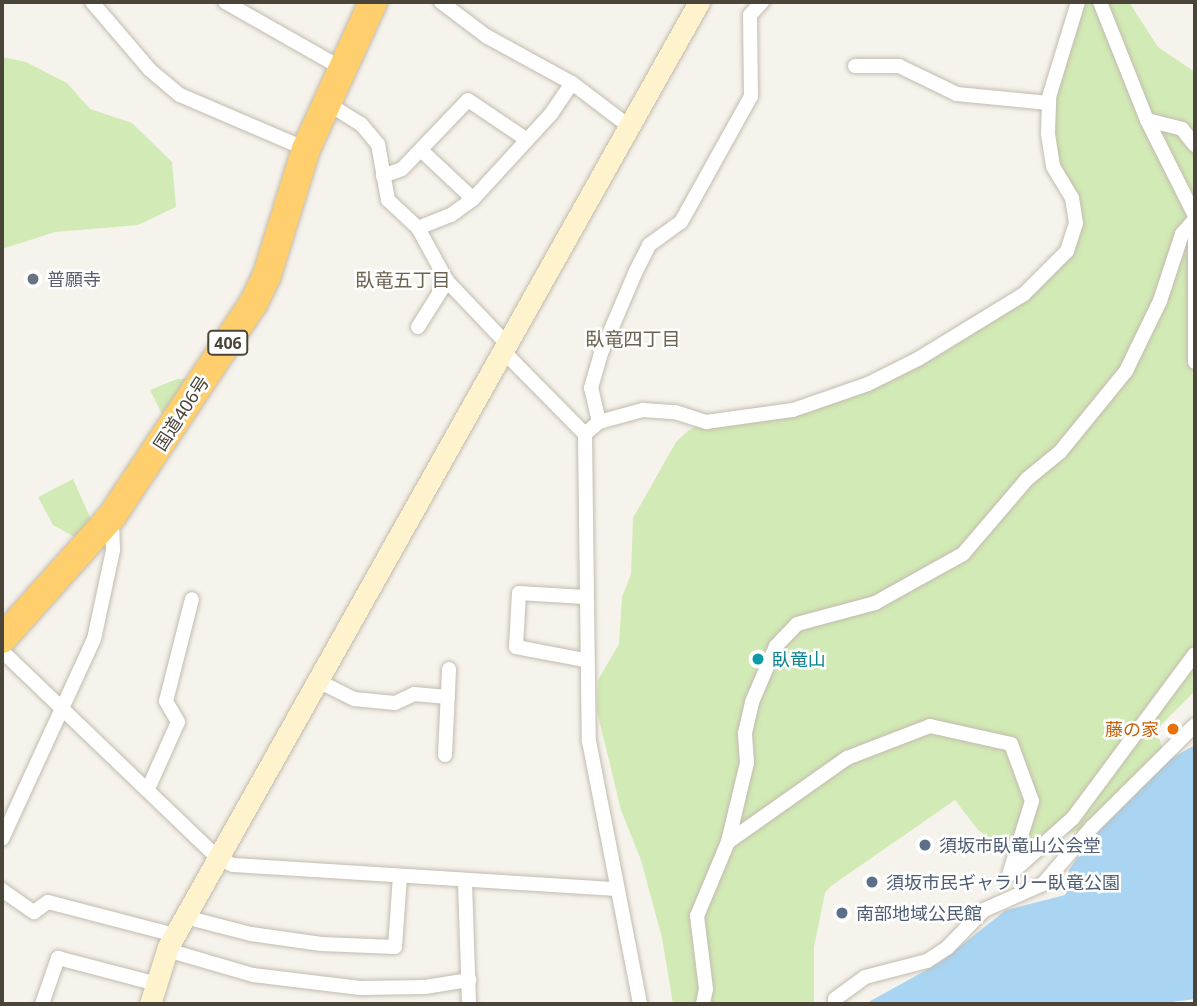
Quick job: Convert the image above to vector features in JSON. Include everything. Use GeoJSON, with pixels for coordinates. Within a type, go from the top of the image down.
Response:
{"type":"FeatureCollection","features":[{"type":"Feature","properties":{"kind":"highway","name":"国道406号"},"geometry":{"type":"LineString","coordinates":[[2,639],[112,516],[253,304],[267,275],[306,149],[373,2]]}},
{"type":"Feature","properties":{"kind":"street"},"geometry":{"type":"LineString","coordinates":[[92,2],[150,70],[180,95],[306,149]]}},
{"type":"Feature","properties":{"kind":"street"},"geometry":{"type":"LineString","coordinates":[[225,2],[341,68]]}},
{"type":"Feature","properties":{"kind":"street"},"geometry":{"type":"LineString","coordinates":[[441,2],[485,36],[572,83],[629,127]]}},
{"type":"Feature","properties":{"kind":"street"},"geometry":{"type":"LineString","coordinates":[[43,1004],[58,958],[153,994],[176,934],[316,680],[506,348],[699,2]]}},
{"type":"Feature","properties":{"kind":"street"},"geometry":{"type":"LineString","coordinates":[[598,422],[591,388],[601,353],[636,271],[649,245],[681,222],[751,96],[750,15],[762,2]]}},
{"type":"Feature","properties":{"kind":"street"},"geometry":{"type":"LineString","coordinates":[[585,434],[598,422],[643,410],[675,412],[706,422],[793,410],[868,384],[918,359],[1024,294],[1067,251],[1076,223],[1072,198],[1053,166],[1049,103],[1078,2]]}},
{"type":"Feature","properties":{"kind":"street"},"geometry":{"type":"LineString","coordinates":[[703,1004],[706,989],[697,916],[729,842],[747,762],[745,733],[752,702],[776,646],[797,624],[875,603],[963,554],[1027,479],[1060,452],[1126,371],[1160,301],[1182,234],[1195,218],[1147,120],[1100,2]]}},
{"type":"Feature","properties":{"kind":"street"},"geometry":{"type":"LineString","coordinates":[[855,66],[899,66],[957,94],[1049,103]]}},
{"type":"Feature","properties":{"kind":"street"},"geometry":{"type":"LineString","coordinates":[[418,228],[451,215],[472,199],[527,140],[572,83]]}},
{"type":"Feature","properties":{"kind":"street"},"geometry":{"type":"LineString","coordinates":[[383,176],[402,169],[468,100],[527,140]]}},
{"type":"Feature","properties":{"kind":"street"},"geometry":{"type":"LineString","coordinates":[[327,103],[361,124],[378,144],[387,200],[418,228],[447,281],[585,434],[584,660],[589,741],[640,1004]]}},
{"type":"Feature","properties":{"kind":"street"},"geometry":{"type":"LineString","coordinates":[[1147,120],[1182,129],[1195,145]]}},
{"type":"Feature","properties":{"kind":"street"},"geometry":{"type":"LineString","coordinates":[[421,150],[472,199]]}},
{"type":"Feature","properties":{"kind":"street"},"geometry":{"type":"LineString","coordinates":[[1195,239],[1195,362]]}},
{"type":"Feature","properties":{"kind":"street"},"geometry":{"type":"LineString","coordinates":[[418,327],[447,281]]}},
{"type":"Feature","properties":{"kind":"street"},"geometry":{"type":"LineString","coordinates":[[2,839],[94,639],[113,550],[112,516]]}},
{"type":"Feature","properties":{"kind":"street"},"geometry":{"type":"LineString","coordinates":[[584,597],[519,593],[516,647],[584,660]]}},
{"type":"Feature","properties":{"kind":"street"},"geometry":{"type":"LineString","coordinates":[[148,789],[178,722],[166,701],[192,599]]}},
{"type":"Feature","properties":{"kind":"street"},"geometry":{"type":"LineString","coordinates":[[2,651],[219,859],[233,865],[617,889]]}},
{"type":"Feature","properties":{"kind":"street"},"geometry":{"type":"LineString","coordinates":[[1009,875],[1073,818],[1195,654]]}},
{"type":"Feature","properties":{"kind":"street"},"geometry":{"type":"LineString","coordinates":[[445,755],[449,669]]}},
{"type":"Feature","properties":{"kind":"street"},"geometry":{"type":"LineString","coordinates":[[316,680],[354,699],[395,703],[414,694],[448,697]]}},
{"type":"Feature","properties":{"kind":"street"},"geometry":{"type":"LineString","coordinates":[[836,1004],[835,999],[865,977],[927,961],[947,948],[984,910],[1043,884],[1092,827],[1195,725]]}},
{"type":"Feature","properties":{"kind":"street"},"geometry":{"type":"LineString","coordinates":[[729,842],[847,758],[930,726],[1011,744],[1032,801],[1009,875]]}},
{"type":"Feature","properties":{"kind":"street"},"geometry":{"type":"LineString","coordinates":[[1009,875],[1043,884]]}},
{"type":"Feature","properties":{"kind":"street"},"geometry":{"type":"LineString","coordinates":[[2,890],[34,912],[48,902],[176,934],[395,947],[400,876]]}},
{"type":"Feature","properties":{"kind":"street"},"geometry":{"type":"LineString","coordinates":[[465,881],[469,1004]]}},
{"type":"Feature","properties":{"kind":"street"},"geometry":{"type":"LineString","coordinates":[[176,934],[253,975],[360,988],[425,987],[468,980]]}},
{"type":"Feature","properties":{"kind":"green space"},"geometry":{"type":"Polygon","coordinates":[[[1078,2],[1129,2],[1158,47],[1195,72],[1195,691],[1156,730],[1163,749],[1083,829],[1039,843],[996,843],[978,830],[955,800],[831,886],[825,893],[814,947],[814,1004],[673,1004],[662,938],[641,860],[621,810],[597,711],[598,680],[619,644],[622,597],[631,574],[633,518],[676,442],[689,430],[706,422],[791,410],[868,384],[1024,294],[1067,251],[1076,222],[1048,133],[1078,2]]]}},
{"type":"Feature","properties":{"kind":"green space"},"geometry":{"type":"Polygon","coordinates":[[[2,57],[26,62],[67,83],[90,109],[132,123],[172,162],[176,207],[138,225],[55,232],[2,249],[2,57]]]}},
{"type":"Feature","properties":{"kind":"green space"},"geometry":{"type":"Polygon","coordinates":[[[177,379],[187,379],[167,424],[150,390],[177,379]]]}},
{"type":"Feature","properties":{"kind":"green space"},"geometry":{"type":"Polygon","coordinates":[[[73,479],[93,524],[80,540],[53,525],[38,497],[73,479]]]}},
{"type":"Feature","properties":{"kind":"water"},"geometry":{"type":"Polygon","coordinates":[[[1195,745],[1195,999],[1157,1004],[865,1004],[939,963],[1006,910],[1065,895],[1069,870],[1088,842],[1172,758],[1195,745]]]}},
{"type":"Feature","properties":{"kind":"place","name":"普願寺"},"geometry":{"type":"Point","coordinates":[33,279]}},
{"type":"Feature","properties":{"kind":"place","name":"臥竜山"},"geometry":{"type":"Point","coordinates":[758,659]}},
{"type":"Feature","properties":{"kind":"place","name":"藤の家"},"geometry":{"type":"Point","coordinates":[1173,729]}},
{"type":"Feature","properties":{"kind":"place","name":"須坂市臥竜山公会堂"},"geometry":{"type":"Point","coordinates":[925,845]}},
{"type":"Feature","properties":{"kind":"place","name":"須坂市民ギャラリー臥竜公園"},"geometry":{"type":"Point","coordinates":[872,882]}},
{"type":"Feature","properties":{"kind":"place","name":"南部地域公民館"},"geometry":{"type":"Point","coordinates":[842,913]}},
{"type":"Feature","properties":{"kind":"district","name":"臥竜五丁目"},"geometry":{"type":"Point","coordinates":[403,281]}},
{"type":"Feature","properties":{"kind":"district","name":"臥竜四丁目"},"geometry":{"type":"Point","coordinates":[633,340]}}]}
